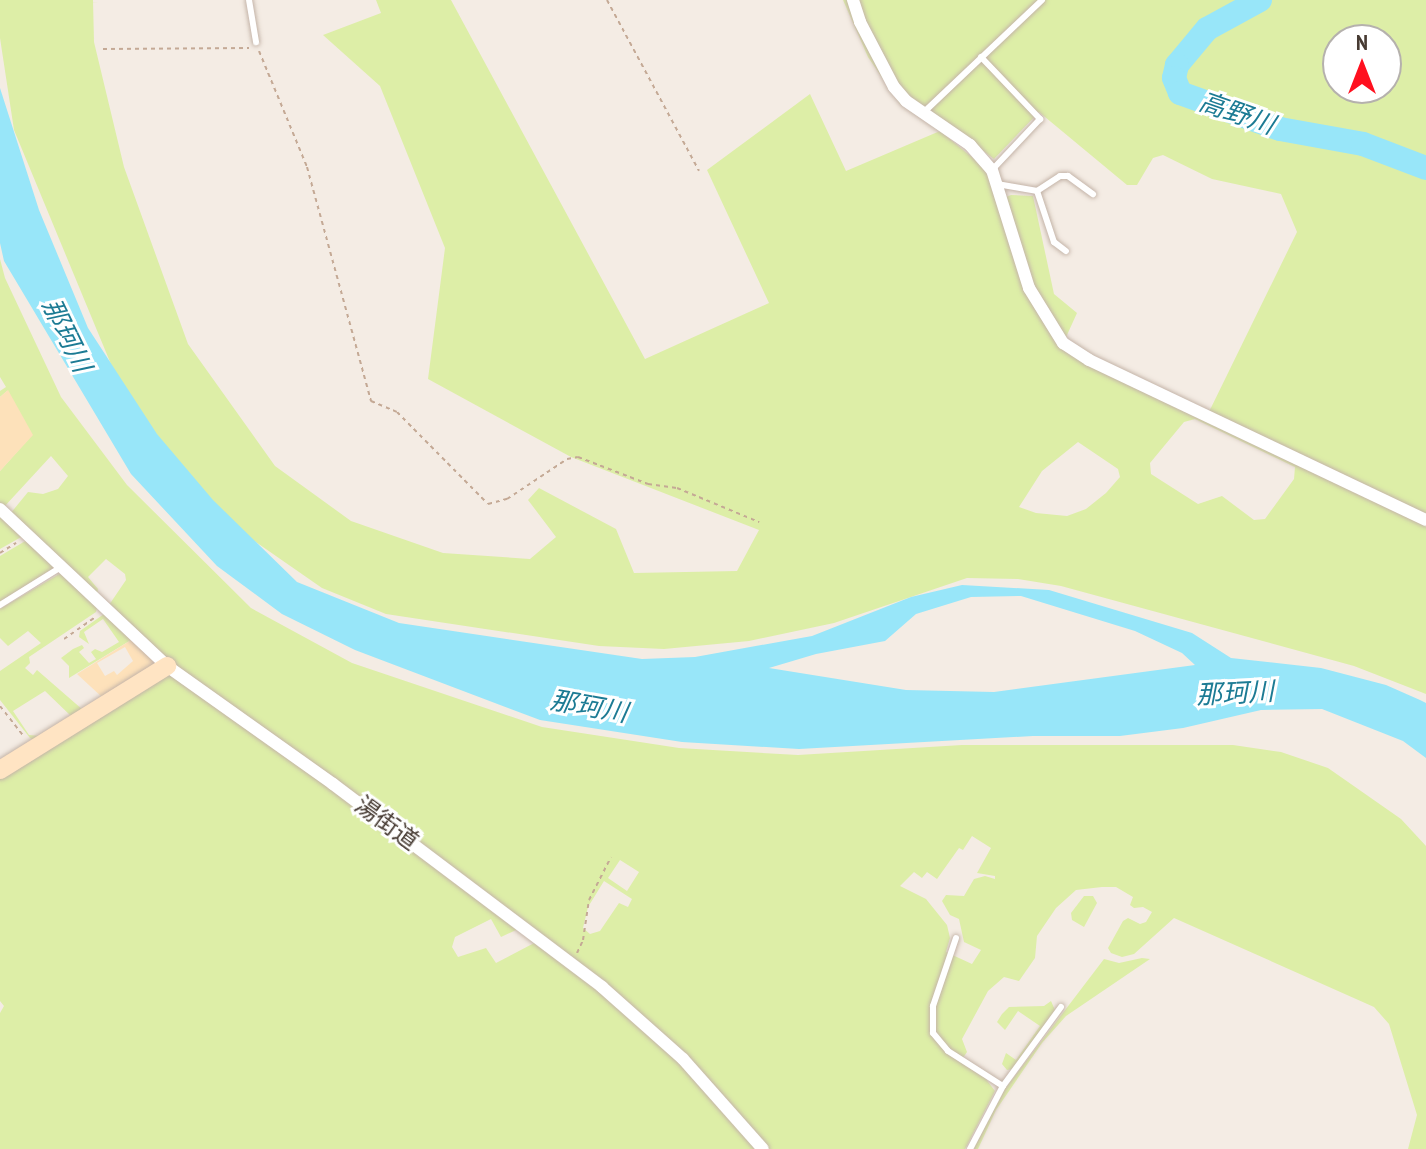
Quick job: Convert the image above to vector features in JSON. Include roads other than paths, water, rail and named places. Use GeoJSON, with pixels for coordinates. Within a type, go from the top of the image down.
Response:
{"type":"FeatureCollection","features":[{"type":"Feature","properties":{"kind":"street"},"geometry":{"type":"LineString","coordinates":[[853,0],[860,22],[894,87],[923,113],[970,145],[992,170],[1029,288],[1063,343],[1089,360],[1426,520]]}},
{"type":"Feature","properties":{"kind":"street","name":"湯街道"},"geometry":{"type":"LineString","coordinates":[[0,509],[167,666],[345,793],[571,962],[677,1053],[763,1149]]}},
{"type":"Feature","properties":{"kind":"street"},"geometry":{"type":"LineString","coordinates":[[0,770],[167,666]]}},
{"type":"Feature","properties":{"kind":"lane"},"geometry":{"type":"LineString","coordinates":[[249,0],[257,45]]}},
{"type":"Feature","properties":{"kind":"lane"},"geometry":{"type":"LineString","coordinates":[[923,113],[1042,0]]}},
{"type":"Feature","properties":{"kind":"lane"},"geometry":{"type":"LineString","coordinates":[[981,57],[1040,119],[992,170]]}},
{"type":"Feature","properties":{"kind":"lane"},"geometry":{"type":"LineString","coordinates":[[997,184],[1037,191],[1060,176],[1068,176],[1093,194]]}},
{"type":"Feature","properties":{"kind":"lane"},"geometry":{"type":"LineString","coordinates":[[1037,191],[1054,242],[1066,251]]}},
{"type":"Feature","properties":{"kind":"lane"},"geometry":{"type":"LineString","coordinates":[[0,605],[61,567]]}},
{"type":"Feature","properties":{"kind":"lane"},"geometry":{"type":"LineString","coordinates":[[956,938],[933,1006],[933,1033],[948,1051],[1003,1086]]}},
{"type":"Feature","properties":{"kind":"lane"},"geometry":{"type":"LineString","coordinates":[[970,1149],[1003,1086],[1061,1007]]}},
{"type":"Feature","properties":{"kind":"water","name":"那珂川"},"geometry":{"type":"Polygon","coordinates":[[[0,88],[39,210],[88,328],[157,434],[213,500],[297,582],[399,623],[642,659],[695,657],[812,636],[911,597],[962,585],[1049,590],[1192,633],[1231,658],[1321,668],[1386,685],[1420,700],[1426,703],[1426,758],[1403,741],[1322,709],[1261,710],[1183,728],[1120,736],[1033,736],[799,749],[682,742],[540,720],[355,650],[282,614],[217,566],[131,474],[4,261],[0,243],[0,88]],[[1021,596],[971,597],[916,614],[885,641],[816,654],[769,668],[906,690],[994,692],[1195,665],[1182,653],[1135,631],[1021,596]]]}},
{"type":"Feature","properties":{"kind":"waterway","name":"高野川"},"geometry":{"type":"LineString","coordinates":[[1260,0],[1207,29],[1177,65],[1174,78],[1180,93],[1280,129],[1363,144],[1426,168]]}}]}
